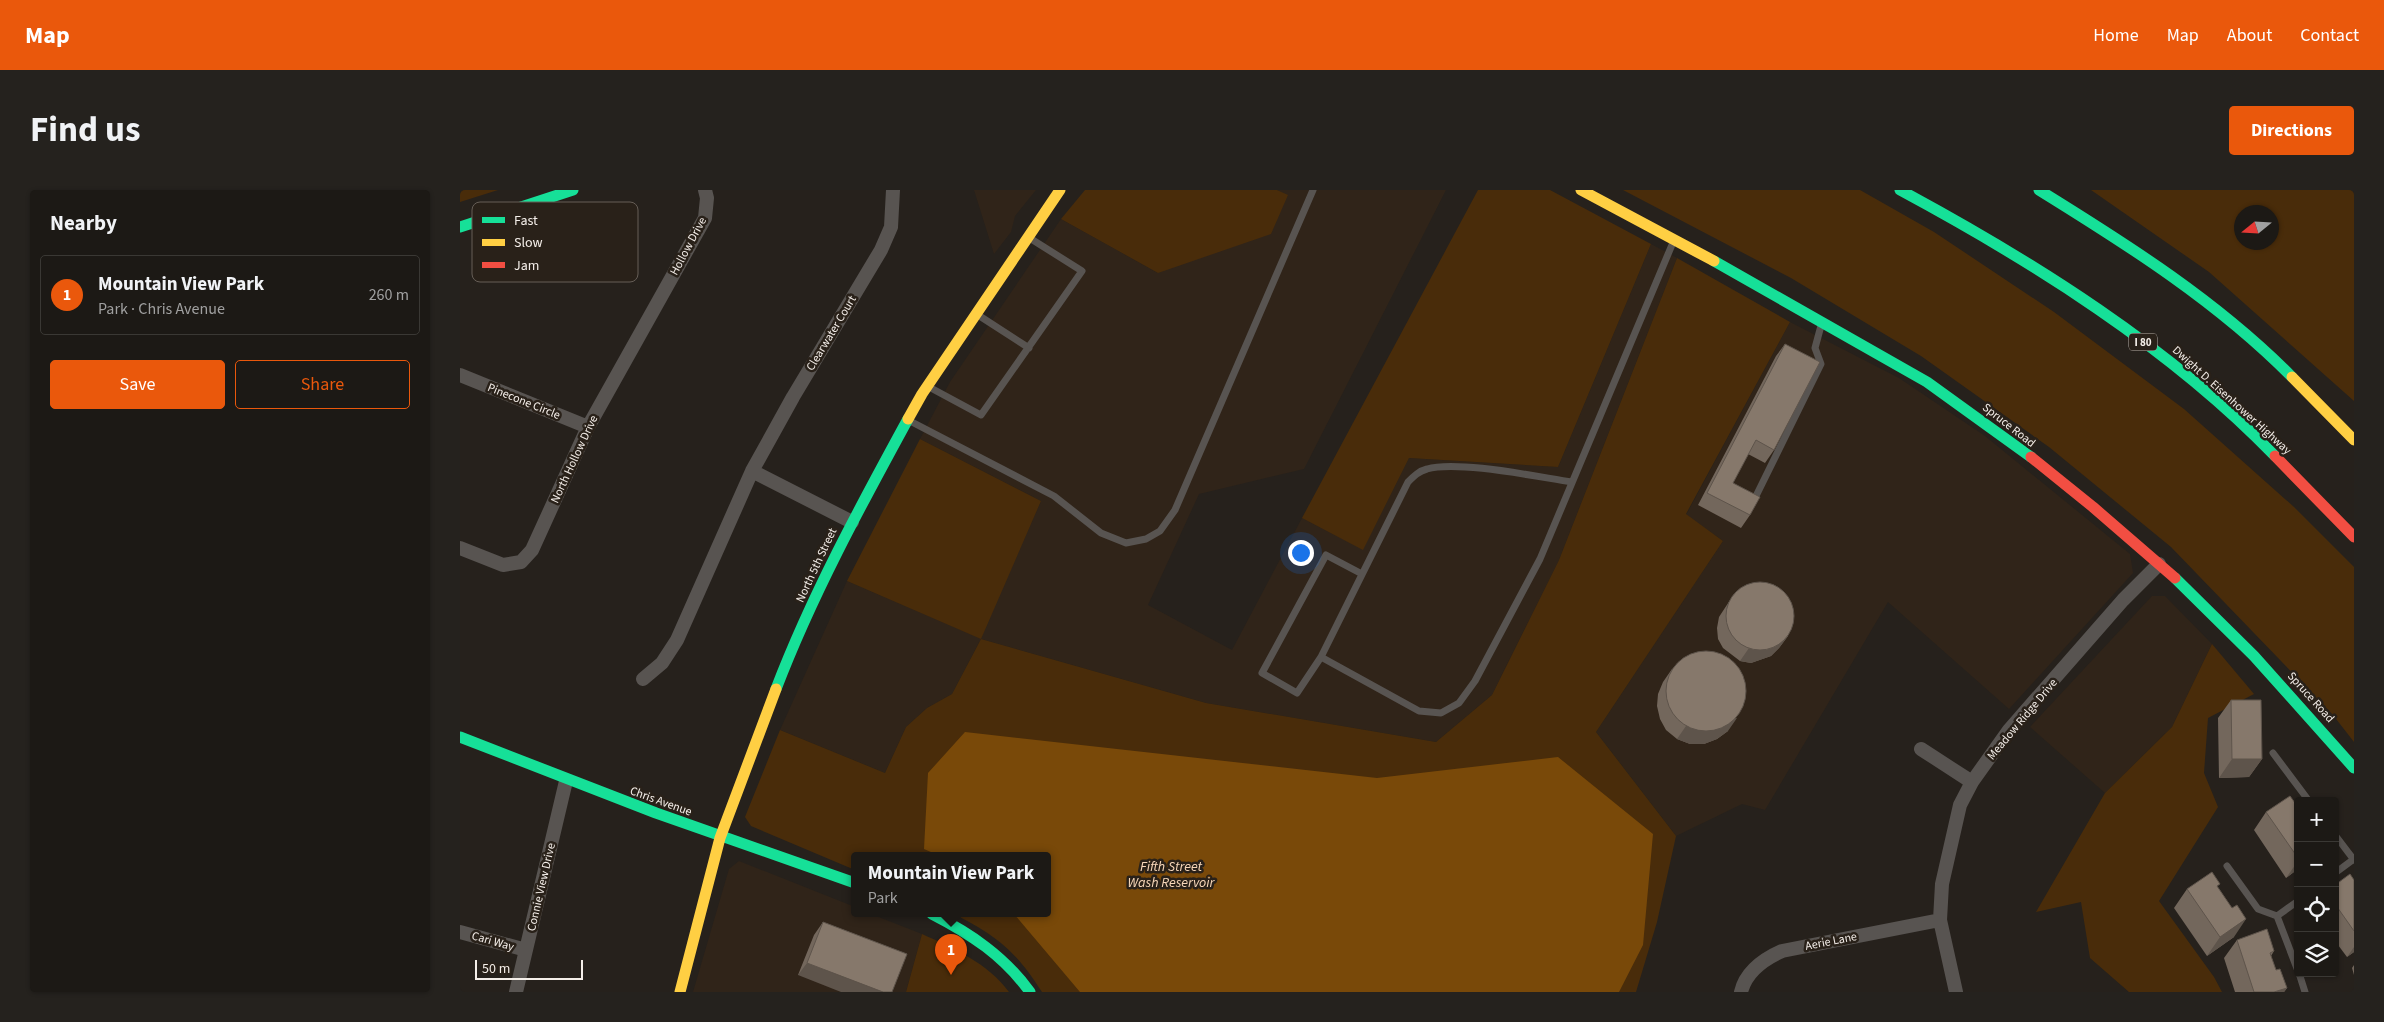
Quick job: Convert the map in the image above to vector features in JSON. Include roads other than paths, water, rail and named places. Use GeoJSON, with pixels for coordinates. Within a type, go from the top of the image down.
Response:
{"type":"FeatureCollection","features":[{"type":"Feature","properties":{"kind":"main road"},"geometry":{"type":"LineString","coordinates":[[536,202],[573,190]]}},
{"type":"Feature","properties":{"kind":"main road","name":"North 5th Street"},"geometry":{"type":"LineString","coordinates":[[680,992],[720,838],[788,658],[852,522],[927,386],[1060,190]]}},
{"type":"Feature","properties":{"kind":"main road","name":"Spruce Road"},"geometry":{"type":"LineString","coordinates":[[1581,190],[1822,321],[1882,355],[1959,404],[2076,494],[2159,564],[2220,621],[2295,699],[2354,768]]}},
{"type":"Feature","properties":{"kind":"main road","name":"Dwight D. Eisenhower Highway"},"geometry":{"type":"LineString","coordinates":[[1900,190],[1941,212],[2073,293],[2175,364],[2264,444],[2354,537]]}},
{"type":"Feature","properties":{"kind":"main road"},"geometry":{"type":"LineString","coordinates":[[2039,190],[2115,236],[2223,315],[2288,373],[2354,440]]}},
{"type":"Feature","properties":{"kind":"main road"},"geometry":{"type":"LineString","coordinates":[[460,227],[472,223]]}},
{"type":"Feature","properties":{"kind":"main road","name":"Chris Avenue"},"geometry":{"type":"LineString","coordinates":[[460,737],[566,781],[720,838],[851,883]]}},
{"type":"Feature","properties":{"kind":"main road"},"geometry":{"type":"LineString","coordinates":[[938,917],[971,933],[990,946],[1011,966],[1030,992]]}},
{"type":"Feature","properties":{"kind":"street","name":"Hollow Drive"},"geometry":{"type":"LineString","coordinates":[[660,299],[704,218],[707,198],[705,190]]}},
{"type":"Feature","properties":{"kind":"street","name":"Clearwater Court"},"geometry":{"type":"LineString","coordinates":[[643,679],[662,663],[676,640],[752,471],[793,397],[880,250],[891,227],[893,190]]}},
{"type":"Feature","properties":{"kind":"street","name":"North Hollow Drive"},"geometry":{"type":"LineString","coordinates":[[460,548],[503,565],[521,562],[532,550],[588,427],[660,299]]}},
{"type":"Feature","properties":{"kind":"street","name":"Pinecone Circle"},"geometry":{"type":"LineString","coordinates":[[460,375],[588,427]]}},
{"type":"Feature","properties":{"kind":"street"},"geometry":{"type":"LineString","coordinates":[[752,471],[852,522]]}},
{"type":"Feature","properties":{"kind":"street","name":"Meadow Ridge Drive"},"geometry":{"type":"LineString","coordinates":[[1956,992],[1940,920],[1942,884],[1953,828],[1960,805],[1972,782],[2009,730],[2123,600],[2159,564]]}},
{"type":"Feature","properties":{"kind":"street"},"geometry":{"type":"LineString","coordinates":[[1921,749],[1972,782]]}},
{"type":"Feature","properties":{"kind":"street","name":"Connie View Drive"},"geometry":{"type":"LineString","coordinates":[[516,992],[566,781]]}},
{"type":"Feature","properties":{"kind":"street","name":"Aerie Lane"},"geometry":{"type":"LineString","coordinates":[[1741,992],[1742,986],[1761,961],[1782,950],[1940,920]]}},
{"type":"Feature","properties":{"kind":"street","name":"Cari Way"},"geometry":{"type":"LineString","coordinates":[[460,932],[526,950]]}},
{"type":"Feature","properties":{"kind":"lane"},"geometry":{"type":"LineString","coordinates":[[908,419],[1054,496],[1101,533],[1126,543],[1146,539],[1160,531],[1175,510],[1313,190]]}},
{"type":"Feature","properties":{"kind":"lane"},"geometry":{"type":"LineString","coordinates":[[927,386],[981,415],[1082,271],[1028,237]]}},
{"type":"Feature","properties":{"kind":"lane"},"geometry":{"type":"LineString","coordinates":[[1321,657],[1419,711],[1441,713],[1459,702],[1475,681],[1540,560],[1674,240]]}},
{"type":"Feature","properties":{"kind":"lane"},"geometry":{"type":"LineString","coordinates":[[976,313],[1029,348]]}},
{"type":"Feature","properties":{"kind":"lane"},"geometry":{"type":"LineString","coordinates":[[1757,494],[1822,364],[1815,348],[1822,321]]}},
{"type":"Feature","properties":{"kind":"lane"},"geometry":{"type":"LineString","coordinates":[[1362,574],[1326,555],[1262,673],[1297,693],[1321,657],[1408,482],[1417,473],[1428,468],[1462,467],[1572,482]]}},
{"type":"Feature","properties":{"kind":"lane"},"geometry":{"type":"LineString","coordinates":[[2273,753],[2306,797]]}},
{"type":"Feature","properties":{"kind":"lane"},"geometry":{"type":"LineString","coordinates":[[2339,840],[2354,859],[2339,870]]}},
{"type":"Feature","properties":{"kind":"lane"},"geometry":{"type":"LineString","coordinates":[[2227,866],[2258,909],[2277,916],[2294,961]]}},
{"type":"Feature","properties":{"kind":"lane"},"geometry":{"type":"LineString","coordinates":[[2277,916],[2294,904]]}},
{"type":"Feature","properties":{"kind":"lane"},"geometry":{"type":"LineString","coordinates":[[2300,977],[2305,992]]}},
{"type":"Feature","properties":{"kind":"water","name":"Fifth Street Wash Reservoir"},"geometry":{"type":"Polygon","coordinates":[[[965,732],[1377,778],[1558,757],[1653,834],[1643,945],[1619,992],[1080,992],[1017,917],[1051,917],[1051,852],[931,852],[924,849],[928,773],[965,732]]]}},
{"type":"Feature","properties":{"kind":"place","name":"Mountain View Park"},"geometry":{"type":"Point","coordinates":[951,975]}}]}
